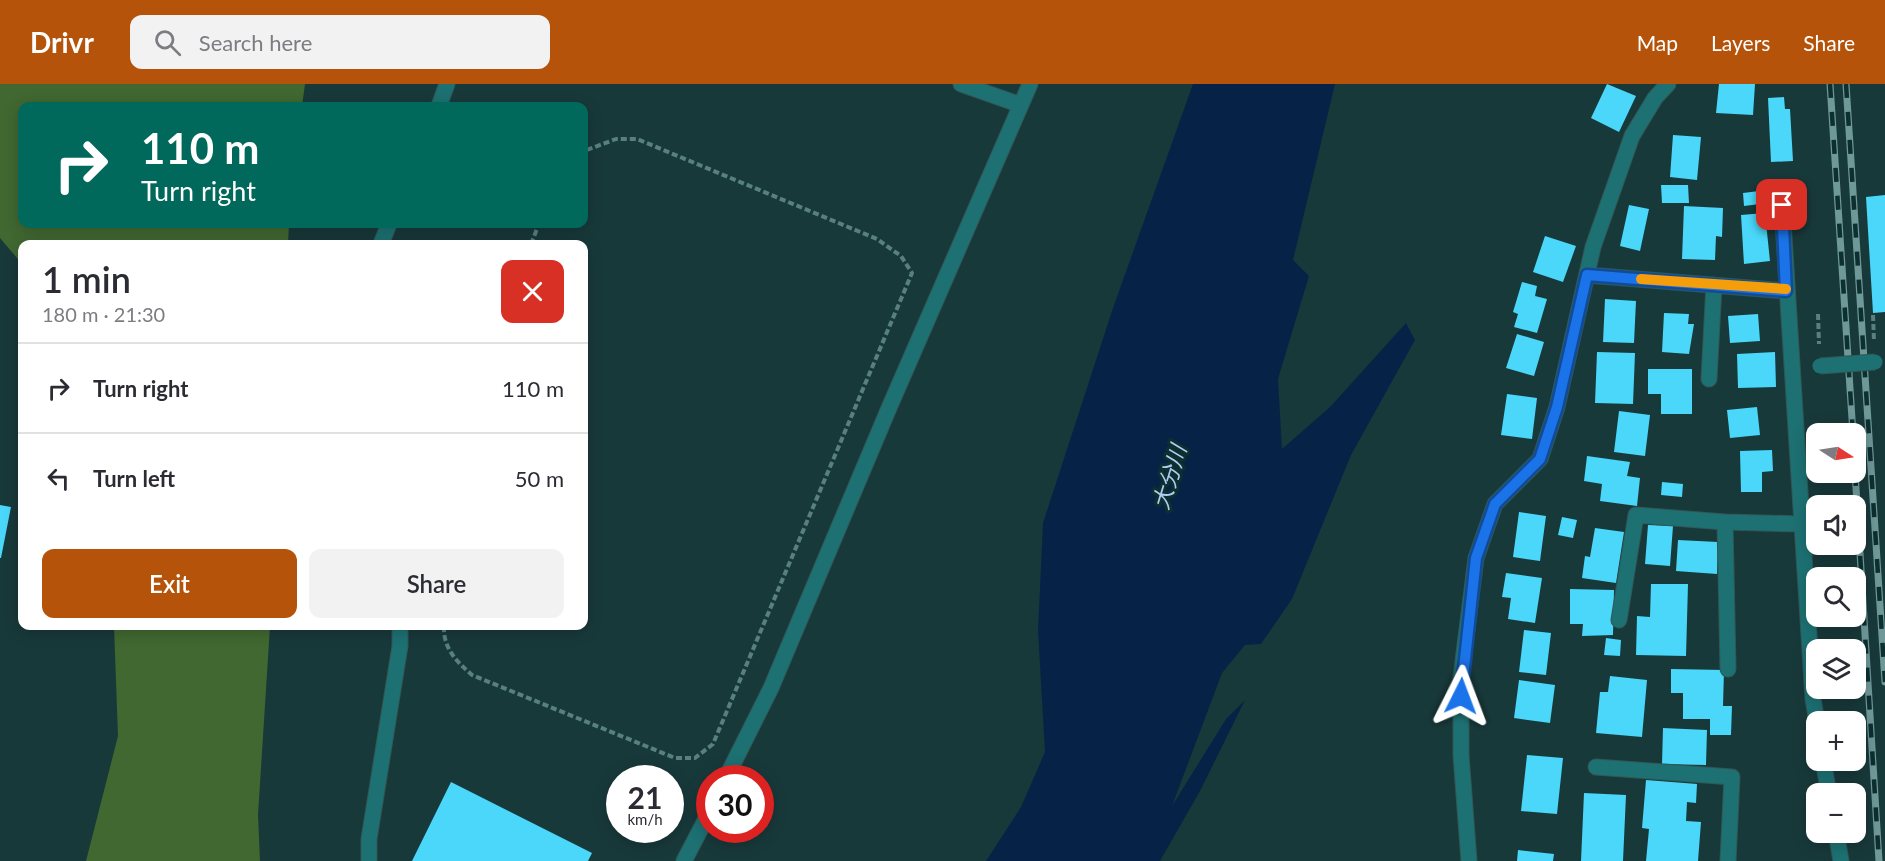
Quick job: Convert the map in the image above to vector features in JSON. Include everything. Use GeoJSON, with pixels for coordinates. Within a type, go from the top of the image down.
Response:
{"type":"FeatureCollection","features":[{"type":"Feature","properties":{"kind":"street"},"geometry":{"type":"LineString","coordinates":[[440,102],[447,84]]}},
{"type":"Feature","properties":{"kind":"street"},"geometry":{"type":"LineString","coordinates":[[961,84],[1021,105]]}},
{"type":"Feature","properties":{"kind":"street"},"geometry":{"type":"LineString","coordinates":[[732,765],[771,688],[889,408],[1030,84]]}},
{"type":"Feature","properties":{"kind":"street"},"geometry":{"type":"LineString","coordinates":[[1469,861],[1461,755],[1461,677],[1476,558],[1495,504],[1540,459],[1557,407],[1593,247],[1632,136],[1655,98],[1668,84]]}},
{"type":"Feature","properties":{"kind":"street"},"geometry":{"type":"LineString","coordinates":[[1782,205],[1786,291],[1816,711]]}},
{"type":"Feature","properties":{"kind":"street"},"geometry":{"type":"LineString","coordinates":[[1587,275],[1786,291]]}},
{"type":"Feature","properties":{"kind":"street"},"geometry":{"type":"LineString","coordinates":[[1709,379],[1714,285]]}},
{"type":"Feature","properties":{"kind":"street"},"geometry":{"type":"LineString","coordinates":[[1820,366],[1875,362]]}},
{"type":"Feature","properties":{"kind":"street"},"geometry":{"type":"LineString","coordinates":[[1620,620],[1636,515],[1725,522],[1802,524]]}},
{"type":"Feature","properties":{"kind":"street"},"geometry":{"type":"LineString","coordinates":[[1725,522],[1728,669]]}},
{"type":"Feature","properties":{"kind":"street"},"geometry":{"type":"LineString","coordinates":[[369,861],[369,839],[400,630]]}},
{"type":"Feature","properties":{"kind":"street"},"geometry":{"type":"LineString","coordinates":[[1596,767],[1732,777],[1728,861]]}},
{"type":"Feature","properties":{"kind":"street"},"geometry":{"type":"LineString","coordinates":[[684,861],[696,838]]}},
{"type":"Feature","properties":{"kind":"street"},"geometry":{"type":"LineString","coordinates":[[1838,843],[1841,861]]}},
{"type":"Feature","properties":{"kind":"path"},"geometry":{"type":"LineString","coordinates":[[444,630],[443,635],[453,659],[472,675],[675,758],[695,758],[713,744],[912,273],[901,256],[877,239],[638,139],[616,139],[588,150]]}},
{"type":"Feature","properties":{"kind":"path"},"geometry":{"type":"LineString","coordinates":[[1818,314],[1820,366]]}},
{"type":"Feature","properties":{"kind":"green space"},"geometry":{"type":"Polygon","coordinates":[[[0,84],[305,84],[303,102],[18,102],[18,228],[289,228],[288,240],[18,240],[18,259],[0,238],[0,84]]]}},
{"type":"Feature","properties":{"kind":"green space"},"geometry":{"type":"Polygon","coordinates":[[[114,630],[270,630],[258,815],[260,861],[86,861],[118,736],[114,630]]]}},
{"type":"Feature","properties":{"kind":"water","name":"大分川"},"geometry":{"type":"Polygon","coordinates":[[[1193,84],[1335,84],[1293,260],[1309,276],[1278,379],[1282,449],[1330,407],[1406,323],[1415,340],[1351,455],[1292,599],[1261,644],[1245,645],[1222,673],[1172,806],[1226,719],[1245,700],[1200,791],[1160,861],[986,861],[1021,807],[1045,752],[1038,631],[1043,523],[1113,308],[1193,84]]]}},
{"type":"Feature","properties":{"kind":"building"},"geometry":{"type":"Polygon","coordinates":[[[1607,84],[1636,96],[1619,132],[1591,118],[1607,84]]]}},
{"type":"Feature","properties":{"kind":"building"},"geometry":{"type":"Polygon","coordinates":[[[1719,84],[1755,84],[1753,115],[1716,113],[1719,84]]]}},
{"type":"Feature","properties":{"kind":"building"},"geometry":{"type":"Polygon","coordinates":[[[1784,97],[1785,109],[1790,109],[1793,161],[1771,162],[1768,98],[1784,97]]]}},
{"type":"Feature","properties":{"kind":"building"},"geometry":{"type":"Polygon","coordinates":[[[1673,135],[1701,137],[1697,180],[1670,177],[1673,135]]]}},
{"type":"Feature","properties":{"kind":"building"},"geometry":{"type":"Polygon","coordinates":[[[1661,185],[1688,185],[1689,203],[1662,203],[1661,185]]]}},
{"type":"Feature","properties":{"kind":"building"},"geometry":{"type":"Polygon","coordinates":[[[1767,190],[1768,203],[1744,206],[1743,193],[1767,190]]]}},
{"type":"Feature","properties":{"kind":"building"},"geometry":{"type":"Polygon","coordinates":[[[1885,195],[1885,312],[1873,313],[1866,197],[1885,195]]]}},
{"type":"Feature","properties":{"kind":"building"},"geometry":{"type":"Polygon","coordinates":[[[1629,205],[1649,209],[1640,251],[1620,246],[1629,205]]]}},
{"type":"Feature","properties":{"kind":"building"},"geometry":{"type":"Polygon","coordinates":[[[1684,206],[1723,208],[1722,237],[1716,236],[1715,260],[1682,259],[1684,206]]]}},
{"type":"Feature","properties":{"kind":"building"},"geometry":{"type":"Polygon","coordinates":[[[1765,213],[1770,261],[1744,264],[1741,215],[1765,213]]]}},
{"type":"Feature","properties":{"kind":"building"},"geometry":{"type":"Polygon","coordinates":[[[1545,236],[1576,246],[1563,282],[1533,272],[1545,236]]]}},
{"type":"Feature","properties":{"kind":"building"},"geometry":{"type":"Polygon","coordinates":[[[1522,282],[1537,286],[1535,296],[1547,299],[1537,333],[1514,327],[1518,314],[1513,312],[1522,282]]]}},
{"type":"Feature","properties":{"kind":"building"},"geometry":{"type":"Polygon","coordinates":[[[1605,299],[1636,301],[1634,343],[1603,342],[1605,299]]]}},
{"type":"Feature","properties":{"kind":"building"},"geometry":{"type":"Polygon","coordinates":[[[1664,313],[1689,314],[1688,324],[1694,324],[1689,354],[1662,352],[1664,313]]]}},
{"type":"Feature","properties":{"kind":"building"},"geometry":{"type":"Polygon","coordinates":[[[1758,314],[1760,341],[1730,343],[1728,316],[1758,314]]]}},
{"type":"Feature","properties":{"kind":"building"},"geometry":{"type":"Polygon","coordinates":[[[1517,334],[1544,342],[1534,376],[1506,368],[1517,334]]]}},
{"type":"Feature","properties":{"kind":"building"},"geometry":{"type":"Polygon","coordinates":[[[1597,352],[1635,353],[1633,404],[1595,403],[1597,352]]]}},
{"type":"Feature","properties":{"kind":"building"},"geometry":{"type":"Polygon","coordinates":[[[1775,352],[1776,387],[1738,388],[1737,354],[1775,352]]]}},
{"type":"Feature","properties":{"kind":"building"},"geometry":{"type":"Polygon","coordinates":[[[1648,369],[1692,369],[1692,414],[1661,414],[1661,394],[1648,394],[1648,369]]]}},
{"type":"Feature","properties":{"kind":"building"},"geometry":{"type":"Polygon","coordinates":[[[1507,394],[1537,398],[1532,439],[1501,435],[1507,394]]]}},
{"type":"Feature","properties":{"kind":"building"},"geometry":{"type":"Polygon","coordinates":[[[1757,407],[1760,435],[1730,438],[1727,410],[1757,407]]]}},
{"type":"Feature","properties":{"kind":"building"},"geometry":{"type":"Polygon","coordinates":[[[1619,411],[1650,415],[1645,456],[1614,452],[1619,411]]]}},
{"type":"Feature","properties":{"kind":"building"},"geometry":{"type":"Polygon","coordinates":[[[1772,450],[1773,471],[1762,472],[1762,492],[1741,492],[1740,451],[1772,450]]]}},
{"type":"Feature","properties":{"kind":"building"},"geometry":{"type":"Polygon","coordinates":[[[1587,456],[1630,462],[1627,476],[1640,478],[1637,506],[1600,501],[1602,484],[1584,481],[1587,456]]]}},
{"type":"Feature","properties":{"kind":"building"},"geometry":{"type":"Polygon","coordinates":[[[1662,482],[1683,484],[1682,497],[1661,495],[1662,482]]]}},
{"type":"Feature","properties":{"kind":"building"},"geometry":{"type":"Polygon","coordinates":[[[0,505],[11,507],[1,558],[0,558],[0,505]]]}},
{"type":"Feature","properties":{"kind":"building"},"geometry":{"type":"Polygon","coordinates":[[[1519,512],[1546,516],[1540,561],[1513,557],[1519,512]]]}},
{"type":"Feature","properties":{"kind":"building"},"geometry":{"type":"Polygon","coordinates":[[[1562,517],[1577,520],[1573,538],[1558,535],[1562,517]]]}},
{"type":"Feature","properties":{"kind":"building"},"geometry":{"type":"Polygon","coordinates":[[[1648,525],[1673,526],[1670,566],[1645,564],[1648,525]]]}},
{"type":"Feature","properties":{"kind":"building"},"geometry":{"type":"Polygon","coordinates":[[[1595,528],[1624,532],[1616,583],[1582,578],[1585,556],[1590,557],[1595,528]]]}},
{"type":"Feature","properties":{"kind":"building"},"geometry":{"type":"Polygon","coordinates":[[[1678,540],[1718,542],[1717,574],[1676,571],[1678,540]]]}},
{"type":"Feature","properties":{"kind":"building"},"geometry":{"type":"Polygon","coordinates":[[[1506,573],[1542,578],[1535,623],[1508,619],[1511,598],[1502,597],[1506,573]]]}},
{"type":"Feature","properties":{"kind":"building"},"geometry":{"type":"Polygon","coordinates":[[[1651,584],[1688,584],[1686,656],[1636,655],[1637,616],[1650,617],[1651,584]]]}},
{"type":"Feature","properties":{"kind":"building"},"geometry":{"type":"Polygon","coordinates":[[[1570,589],[1614,590],[1613,635],[1582,636],[1583,624],[1570,624],[1570,589]]]}},
{"type":"Feature","properties":{"kind":"building"},"geometry":{"type":"Polygon","coordinates":[[[1524,630],[1551,633],[1546,675],[1519,672],[1524,630]]]}},
{"type":"Feature","properties":{"kind":"building"},"geometry":{"type":"Polygon","coordinates":[[[1606,638],[1621,640],[1620,656],[1604,655],[1606,638]]]}},
{"type":"Feature","properties":{"kind":"building"},"geometry":{"type":"Polygon","coordinates":[[[1671,669],[1724,670],[1723,706],[1732,706],[1731,735],[1710,735],[1710,719],[1683,719],[1683,693],[1671,693],[1671,669]]]}},
{"type":"Feature","properties":{"kind":"building"},"geometry":{"type":"Polygon","coordinates":[[[1610,676],[1647,680],[1642,737],[1596,733],[1600,692],[1608,692],[1610,676]]]}},
{"type":"Feature","properties":{"kind":"building"},"geometry":{"type":"Polygon","coordinates":[[[1519,680],[1555,685],[1550,723],[1514,718],[1519,680]]]}},
{"type":"Feature","properties":{"kind":"building"},"geometry":{"type":"Polygon","coordinates":[[[1663,728],[1707,730],[1706,765],[1662,764],[1663,728]]]}},
{"type":"Feature","properties":{"kind":"building"},"geometry":{"type":"Polygon","coordinates":[[[1527,755],[1563,758],[1557,814],[1521,811],[1527,755]]]}},
{"type":"Feature","properties":{"kind":"building"},"geometry":{"type":"Polygon","coordinates":[[[1646,780],[1697,784],[1696,803],[1687,802],[1686,821],[1701,822],[1698,861],[1646,861],[1649,829],[1642,828],[1646,780]]]}},
{"type":"Feature","properties":{"kind":"building"},"geometry":{"type":"Polygon","coordinates":[[[451,782],[592,853],[588,861],[412,861],[451,782]]]}},
{"type":"Feature","properties":{"kind":"building"},"geometry":{"type":"Polygon","coordinates":[[[1584,793],[1626,795],[1623,861],[1581,861],[1584,793]]]}},
{"type":"Feature","properties":{"kind":"building"},"geometry":{"type":"Polygon","coordinates":[[[1518,850],[1554,854],[1553,861],[1517,861],[1518,850]]]}},
{"type":"Feature","properties":{"kind":"railway"},"geometry":{"type":"LineString","coordinates":[[1830,84],[1852,423]]}},
{"type":"Feature","properties":{"kind":"railway"},"geometry":{"type":"LineString","coordinates":[[1846,84],[1885,682]]}},
{"type":"Feature","properties":{"kind":"railway"},"geometry":{"type":"LineString","coordinates":[[1856,483],[1879,861]]}},
{"type":"Feature","properties":{"kind":"slow traffic"},"geometry":{"type":"LineString","coordinates":[[1641,279],[1786,291],[1786,289]]}},
{"type":"Feature","properties":{"kind":"route"},"geometry":{"type":"LineString","coordinates":[[1461,696],[1461,677],[1476,558],[1495,504],[1540,459],[1557,407],[1587,275],[1786,291],[1782,205]]}}]}
